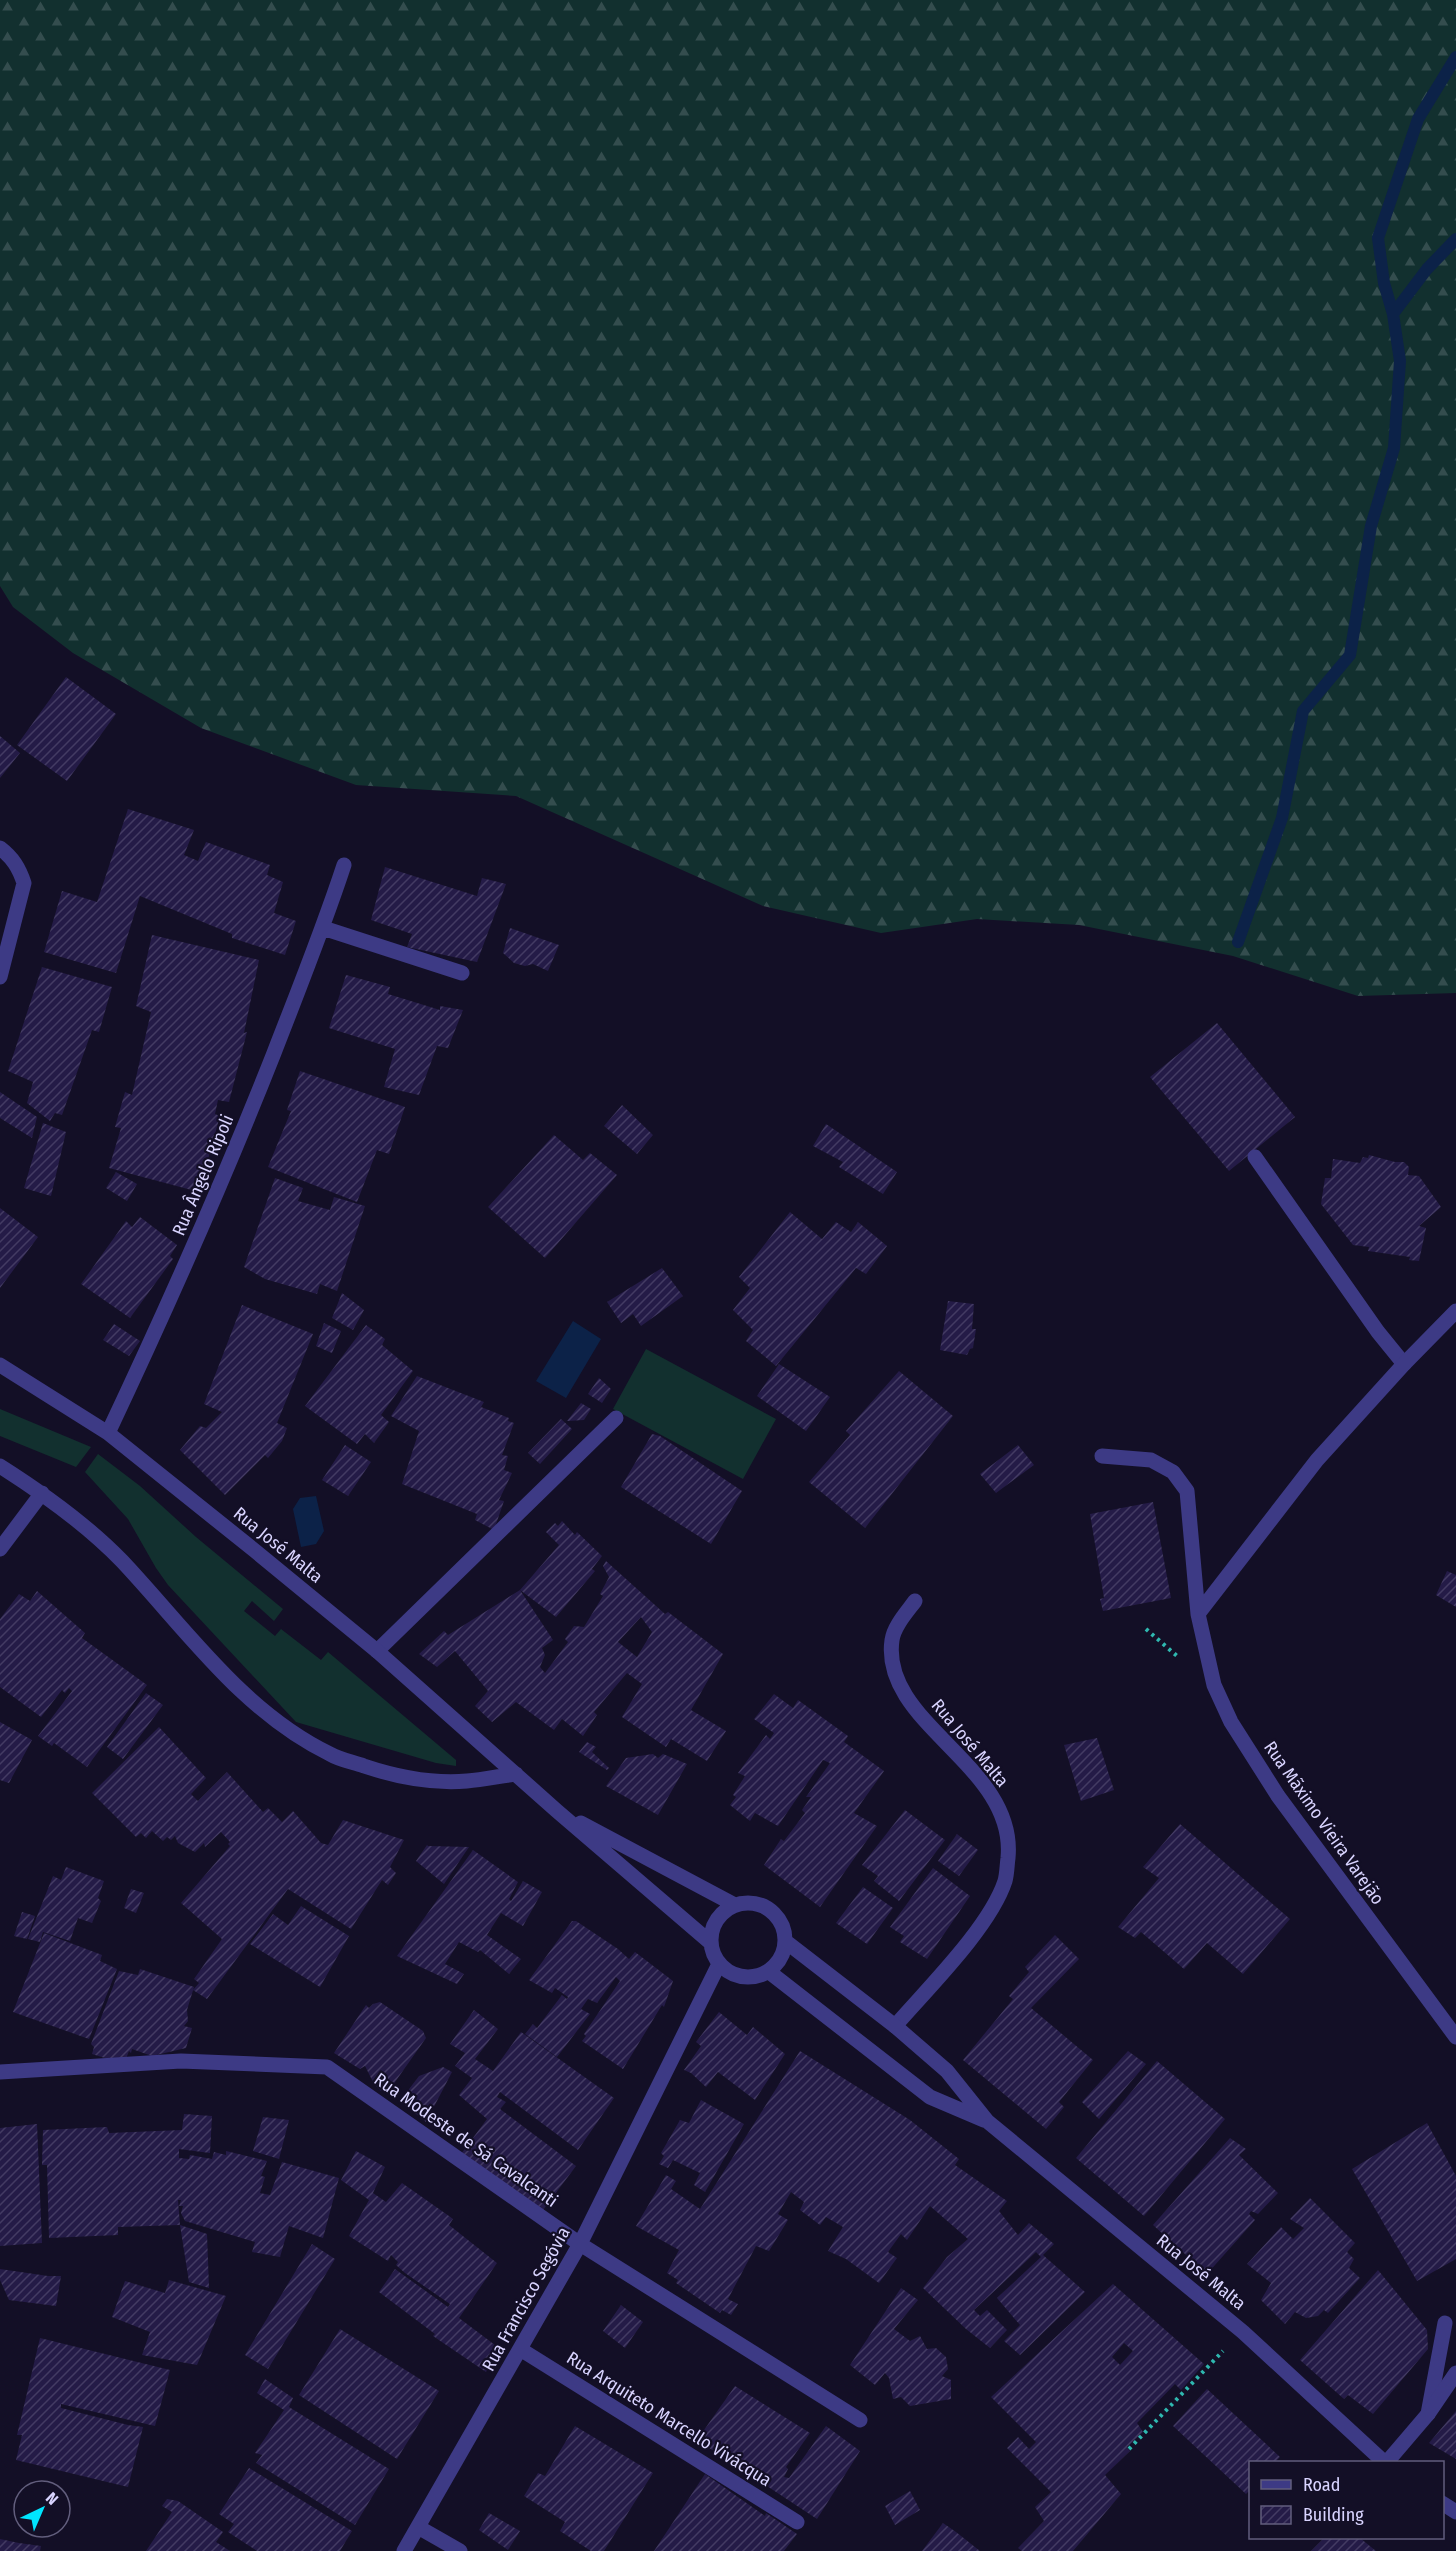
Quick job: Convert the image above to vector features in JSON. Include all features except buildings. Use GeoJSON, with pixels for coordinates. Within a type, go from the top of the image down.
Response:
{"type":"FeatureCollection","features":[{"type":"Feature","properties":{"kind":"street"},"geometry":{"type":"LineString","coordinates":[[0,848],[20,869],[24,884],[0,977]]}},
{"type":"Feature","properties":{"kind":"street","name":"Rua Ângelo Ripoli"},"geometry":{"type":"LineString","coordinates":[[108,1432],[168,1306],[239,1141],[323,928],[344,865]]}},
{"type":"Feature","properties":{"kind":"street"},"geometry":{"type":"LineString","coordinates":[[323,928],[462,973]]}},
{"type":"Feature","properties":{"kind":"street"},"geometry":{"type":"LineString","coordinates":[[1255,1157],[1372,1324],[1404,1364]]}},
{"type":"Feature","properties":{"kind":"street"},"geometry":{"type":"LineString","coordinates":[[1198,1614],[1317,1460],[1404,1364],[1456,1311]]}},
{"type":"Feature","properties":{"kind":"street","name":"Rua José Malta"},"geometry":{"type":"LineString","coordinates":[[0,1365],[108,1432],[377,1651],[711,1943]]}},
{"type":"Feature","properties":{"kind":"street"},"geometry":{"type":"LineString","coordinates":[[377,1651],[616,1418]]}},
{"type":"Feature","properties":{"kind":"street","name":"Rua Mãximo Vieira Varejão"},"geometry":{"type":"LineString","coordinates":[[1102,1456],[1151,1460],[1173,1472],[1187,1491],[1198,1614],[1214,1685],[1231,1722],[1278,1796],[1456,2037]]}},
{"type":"Feature","properties":{"kind":"street"},"geometry":{"type":"LineString","coordinates":[[0,1467],[42,1492],[120,1559],[213,1662],[255,1704],[294,1734],[331,1755],[380,1772],[423,1780],[466,1781],[516,1774]]}},
{"type":"Feature","properties":{"kind":"street"},"geometry":{"type":"LineString","coordinates":[[0,1549],[42,1492]]}},
{"type":"Feature","properties":{"kind":"street","name":"Rua José Malta"},"geometry":{"type":"LineString","coordinates":[[895,2026],[961,1950],[995,1904],[1006,1879],[1009,1847],[1005,1825],[992,1795],[970,1766],[906,1697],[892,1660],[892,1638],[915,1601]]}},
{"type":"Feature","properties":{"kind":"street","name":"Rua José Malta"},"geometry":{"type":"LineString","coordinates":[[557,1810],[735,1905]]}},
{"type":"Feature","properties":{"kind":"street"},"geometry":{"type":"LineString","coordinates":[[745,1903],[764,1908],[779,1921],[785,1941],[780,1958],[768,1971],[756,1976],[743,1976],[730,1972],[719,1964],[713,1954],[711,1943],[712,1931],[724,1911],[745,1903]]}},
{"type":"Feature","properties":{"kind":"street","name":"Rua José Malta"},"geometry":{"type":"LineString","coordinates":[[785,1941],[895,2026],[947,2071],[987,2121],[1243,2331],[1384,2461]]}},
{"type":"Feature","properties":{"kind":"street","name":"Rua Francisco Segóvia"},"geometry":{"type":"LineString","coordinates":[[404,2551],[580,2244],[719,1964]]}},
{"type":"Feature","properties":{"kind":"street","name":"Rua José Malta"},"geometry":{"type":"LineString","coordinates":[[768,1971],[930,2097],[987,2121]]}},
{"type":"Feature","properties":{"kind":"street","name":"Rua Modeste de Sá Cavalcanti"},"geometry":{"type":"LineString","coordinates":[[0,2072],[181,2061],[327,2067],[580,2244],[860,2420]]}},
{"type":"Feature","properties":{"kind":"street"},"geometry":{"type":"LineString","coordinates":[[1428,2414],[1445,2323]]}},
{"type":"Feature","properties":{"kind":"street","name":"Rua Arquiteto Marcello Vivácqua"},"geometry":{"type":"LineString","coordinates":[[520,2349],[797,2522]]}},
{"type":"Feature","properties":{"kind":"street"},"geometry":{"type":"LineString","coordinates":[[1388,2461],[1428,2414],[1456,2373]]}},
{"type":"Feature","properties":{"kind":"street"},"geometry":{"type":"LineString","coordinates":[[418,2527],[460,2551]]}},
{"type":"Feature","properties":{"kind":"path"},"geometry":{"type":"LineString","coordinates":[[1129,2449],[1243,2331]]}},
{"type":"Feature","properties":{"kind":"green space"},"geometry":{"type":"Polygon","coordinates":[[[0,0],[1456,0],[1456,993],[1358,996],[1233,956],[1079,925],[977,919],[881,933],[763,906],[516,796],[356,785],[201,728],[73,653],[13,607],[0,586],[0,0]]]}},
{"type":"Feature","properties":{"kind":"green space"},"geometry":{"type":"Polygon","coordinates":[[[646,1349],[776,1419],[743,1479],[613,1409],[646,1349]]]}},
{"type":"Feature","properties":{"kind":"green space"},"geometry":{"type":"Polygon","coordinates":[[[0,1409],[91,1447],[76,1467],[0,1436],[0,1409]]]}},
{"type":"Feature","properties":{"kind":"green space"},"geometry":{"type":"Polygon","coordinates":[[[98,1454],[140,1486],[196,1537],[283,1609],[274,1621],[252,1601],[244,1611],[275,1636],[281,1629],[321,1660],[328,1652],[456,1760],[456,1766],[436,1763],[296,1722],[168,1585],[128,1519],[85,1472],[98,1454]]]}},
{"type":"Feature","properties":{"kind":"water"},"geometry":{"type":"Polygon","coordinates":[[[573,1321],[601,1339],[566,1398],[536,1381],[573,1321]]]}},
{"type":"Feature","properties":{"kind":"water"},"geometry":{"type":"Polygon","coordinates":[[[316,1496],[324,1531],[316,1544],[301,1547],[293,1509],[300,1498],[316,1496]]]}},
{"type":"Feature","properties":{"kind":"waterway"},"geometry":{"type":"LineString","coordinates":[[1238,942],[1282,818],[1303,711],[1350,655],[1371,526],[1394,448],[1400,361],[1393,314],[1384,283],[1378,238],[1418,119],[1456,57]]}},
{"type":"Feature","properties":{"kind":"waterway"},"geometry":{"type":"LineString","coordinates":[[1393,314],[1427,269],[1456,239]]}}]}
